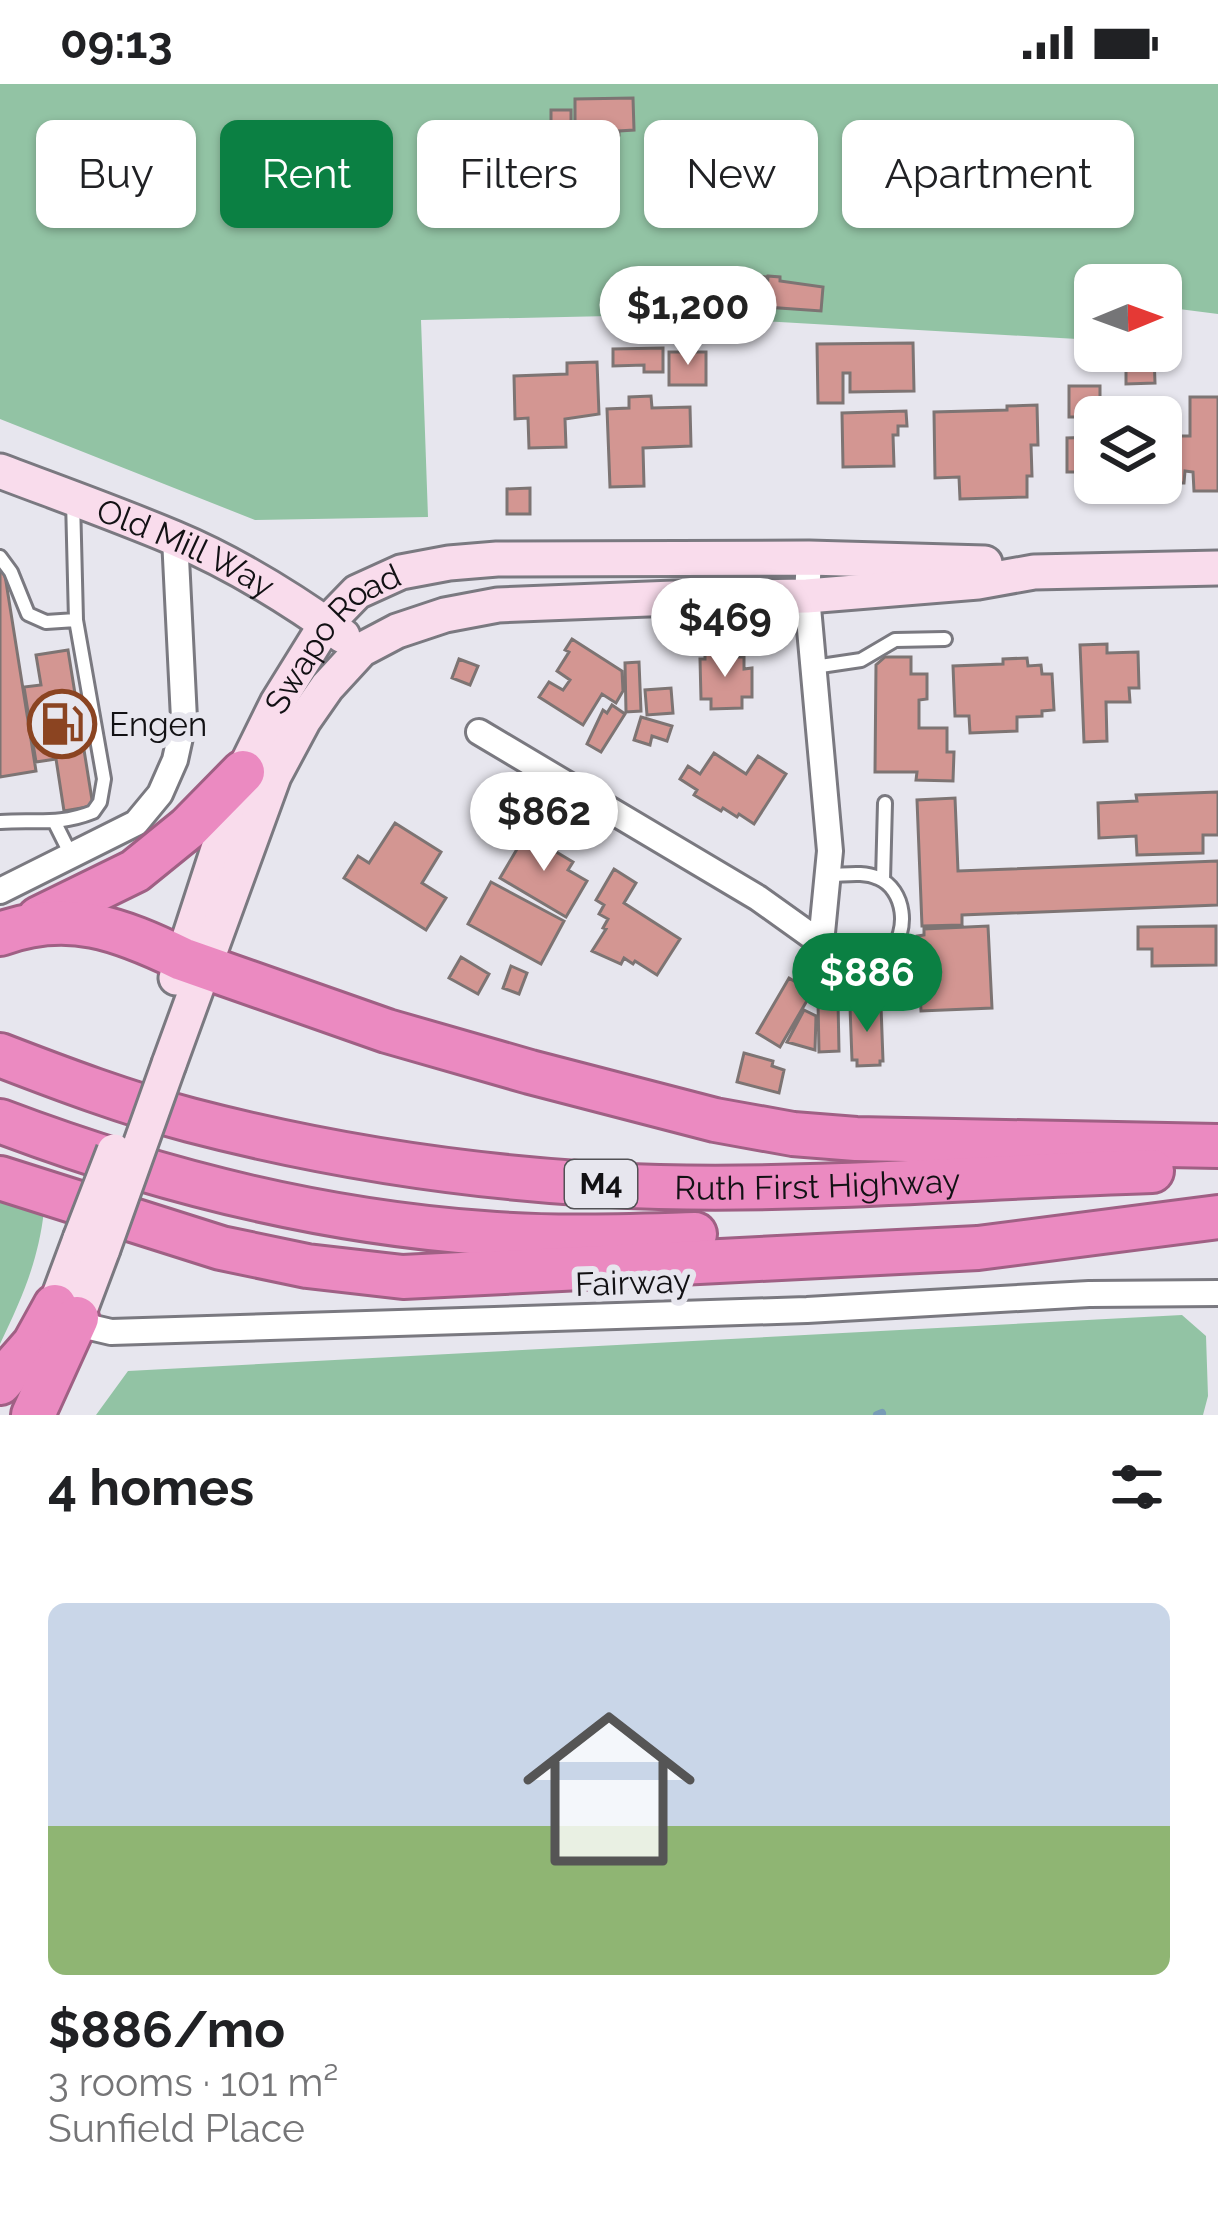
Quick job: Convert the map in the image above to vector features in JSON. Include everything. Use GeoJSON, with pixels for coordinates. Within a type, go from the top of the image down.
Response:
{"type":"FeatureCollection","features":[{"type":"Feature","properties":{"kind":"highway"},"geometry":{"type":"LineString","coordinates":[[7,917],[135,871],[188,828],[243,772]]}},
{"type":"Feature","properties":{"kind":"highway"},"geometry":{"type":"LineString","coordinates":[[7,917],[82,922],[387,1030],[715,1120],[856,1139],[1218,1146]]}},
{"type":"Feature","properties":{"kind":"highway","name":"Ruth First Highway"},"geometry":{"type":"LineString","coordinates":[[0,1055],[187,1119],[321,1150],[421,1167],[558,1181],[733,1188],[1218,1168]]}},
{"type":"Feature","properties":{"kind":"highway","name":"Ruth First Highway"},"geometry":{"type":"LineString","coordinates":[[0,1121],[160,1176],[274,1203],[378,1222],[484,1233],[568,1237],[1218,1216]]}},
{"type":"Feature","properties":{"kind":"highway"},"geometry":{"type":"LineString","coordinates":[[0,1178],[221,1248],[307,1266],[403,1276],[978,1248],[1218,1216]]}},
{"type":"Feature","properties":{"kind":"highway"},"geometry":{"type":"LineString","coordinates":[[0,1383],[66,1312]]}},
{"type":"Feature","properties":{"kind":"highway"},"geometry":{"type":"LineString","coordinates":[[33,1415],[66,1312]]}},
{"type":"Feature","properties":{"kind":"street","name":"Old Mill Way"},"geometry":{"type":"LineString","coordinates":[[0,471],[176,538],[269,586],[361,650]]}},
{"type":"Feature","properties":{"kind":"street"},"geometry":{"type":"LineString","coordinates":[[7,917],[71,855],[136,823],[160,794],[175,760],[184,718],[176,538]]}},
{"type":"Feature","properties":{"kind":"street"},"geometry":{"type":"LineString","coordinates":[[809,558],[807,596],[830,851],[821,943]]}},
{"type":"Feature","properties":{"kind":"street","name":"Swapo Road"},"geometry":{"type":"LineString","coordinates":[[66,1312],[192,963],[243,772],[277,703],[326,624],[357,592],[401,572],[497,559],[976,562],[1034,572]]}},
{"type":"Feature","properties":{"kind":"street","name":"Swapo Road"},"geometry":{"type":"LineString","coordinates":[[192,963],[274,776],[304,720],[361,650],[398,631],[498,605],[807,596],[978,582],[1034,572],[1218,568]]}},
{"type":"Feature","properties":{"kind":"street"},"geometry":{"type":"LineString","coordinates":[[478,732],[758,898],[894,992]]}},
{"type":"Feature","properties":{"kind":"street","name":"Fairway"},"geometry":{"type":"LineString","coordinates":[[66,1312],[111,1332],[1218,1293]]}},
{"type":"Feature","properties":{"kind":"lane"},"geometry":{"type":"LineString","coordinates":[[3,820],[55,823],[93,812],[103,792],[76,620],[73,499]]}},
{"type":"Feature","properties":{"kind":"lane"},"geometry":{"type":"LineString","coordinates":[[0,557],[28,614],[46,622],[76,620]]}},
{"type":"Feature","properties":{"kind":"lane"},"geometry":{"type":"LineString","coordinates":[[814,667],[861,660],[895,640],[945,639]]}},
{"type":"Feature","properties":{"kind":"lane"},"geometry":{"type":"LineString","coordinates":[[884,880],[885,803]]}},
{"type":"Feature","properties":{"kind":"lane"},"geometry":{"type":"LineString","coordinates":[[55,823],[71,855]]}},
{"type":"Feature","properties":{"kind":"lane"},"geometry":{"type":"LineString","coordinates":[[830,875],[860,874],[884,880],[898,898],[902,912],[896,943],[864,968]]}},
{"type":"Feature","properties":{"kind":"green space"},"geometry":{"type":"Polygon","coordinates":[[[0,84],[1218,84],[1218,314],[1182,309],[1182,264],[1074,264],[1074,339],[655,315],[421,320],[428,517],[255,520],[0,419],[0,84]]]}},
{"type":"Feature","properties":{"kind":"green space"},"geometry":{"type":"Polygon","coordinates":[[[0,1196],[44,1211],[28,1279],[0,1344],[0,1196]]]}},
{"type":"Feature","properties":{"kind":"green space"},"geometry":{"type":"Polygon","coordinates":[[[1182,1315],[1206,1336],[1208,1396],[1203,1415],[96,1415],[128,1371],[1182,1315]]]}},
{"type":"Feature","properties":{"kind":"building"},"geometry":{"type":"Polygon","coordinates":[[[633,98],[634,130],[620,131],[620,120],[575,120],[575,99],[633,98]]]}},
{"type":"Feature","properties":{"kind":"building"},"geometry":{"type":"Polygon","coordinates":[[[551,110],[571,110],[571,120],[551,120],[551,110]]]}},
{"type":"Feature","properties":{"kind":"building"},"geometry":{"type":"Polygon","coordinates":[[[690,269],[767,277],[764,306],[687,298],[690,269]]]}},
{"type":"Feature","properties":{"kind":"building"},"geometry":{"type":"Polygon","coordinates":[[[768,276],[823,287],[821,311],[766,307],[768,276]]]}},
{"type":"Feature","properties":{"kind":"building"},"geometry":{"type":"Polygon","coordinates":[[[913,343],[914,391],[850,392],[850,373],[843,373],[843,403],[818,403],[817,344],[913,343]]]}},
{"type":"Feature","properties":{"kind":"building"},"geometry":{"type":"Polygon","coordinates":[[[663,348],[663,372],[644,372],[644,365],[613,366],[613,349],[663,348]]]}},
{"type":"Feature","properties":{"kind":"building"},"geometry":{"type":"Polygon","coordinates":[[[669,352],[706,352],[706,385],[669,385],[669,352]]]}},
{"type":"Feature","properties":{"kind":"building"},"geometry":{"type":"Polygon","coordinates":[[[597,362],[599,414],[565,419],[566,447],[529,448],[528,418],[515,419],[514,376],[567,374],[567,363],[597,362]]]}},
{"type":"Feature","properties":{"kind":"building"},"geometry":{"type":"Polygon","coordinates":[[[1126,372],[1155,372],[1155,383],[1126,384],[1126,372]]]}},
{"type":"Feature","properties":{"kind":"building"},"geometry":{"type":"Polygon","coordinates":[[[1069,386],[1100,386],[1100,396],[1074,396],[1074,417],[1069,417],[1069,386]]]}},
{"type":"Feature","properties":{"kind":"building"},"geometry":{"type":"Polygon","coordinates":[[[651,396],[652,408],[690,407],[691,446],[643,448],[644,486],[610,487],[607,409],[629,408],[629,397],[651,396]]]}},
{"type":"Feature","properties":{"kind":"building"},"geometry":{"type":"Polygon","coordinates":[[[1190,397],[1218,397],[1218,491],[1194,491],[1193,472],[1185,471],[1182,483],[1182,436],[1190,436],[1190,397]]]}},
{"type":"Feature","properties":{"kind":"building"},"geometry":{"type":"Polygon","coordinates":[[[1037,405],[1038,445],[1031,445],[1027,497],[960,499],[959,477],[935,478],[934,412],[1037,405]]]}},
{"type":"Feature","properties":{"kind":"building"},"geometry":{"type":"Polygon","coordinates":[[[906,411],[907,426],[898,426],[898,435],[893,435],[894,466],[843,467],[842,413],[906,411]]]}},
{"type":"Feature","properties":{"kind":"building"},"geometry":{"type":"Polygon","coordinates":[[[1067,438],[1074,438],[1074,472],[1067,472],[1067,438]]]}},
{"type":"Feature","properties":{"kind":"building"},"geometry":{"type":"Polygon","coordinates":[[[530,488],[530,514],[507,514],[507,489],[530,488]]]}},
{"type":"Feature","properties":{"kind":"building"},"geometry":{"type":"Polygon","coordinates":[[[0,569],[4,569],[36,771],[0,777],[0,569]]]}},
{"type":"Feature","properties":{"kind":"building"},"geometry":{"type":"Polygon","coordinates":[[[572,639],[622,671],[623,691],[616,703],[602,694],[583,725],[539,697],[549,682],[563,690],[570,680],[557,671],[572,639]]]}},
{"type":"Feature","properties":{"kind":"building"},"geometry":{"type":"Polygon","coordinates":[[[1107,644],[1107,653],[1138,652],[1139,688],[1129,688],[1130,702],[1106,702],[1107,741],[1084,742],[1080,645],[1107,644]]]}},
{"type":"Feature","properties":{"kind":"building"},"geometry":{"type":"Polygon","coordinates":[[[68,650],[93,806],[64,811],[56,759],[36,762],[24,687],[41,685],[36,655],[68,650]]]}},
{"type":"Feature","properties":{"kind":"building"},"geometry":{"type":"Polygon","coordinates":[[[705,650],[729,650],[729,657],[744,657],[744,669],[752,668],[752,697],[742,697],[742,708],[711,709],[711,699],[701,699],[700,659],[705,659],[705,650]]]}},
{"type":"Feature","properties":{"kind":"building"},"geometry":{"type":"Polygon","coordinates":[[[885,657],[911,657],[911,674],[927,674],[927,699],[919,700],[919,728],[947,728],[947,752],[954,752],[953,781],[916,780],[917,772],[875,772],[876,665],[885,657]]]}},
{"type":"Feature","properties":{"kind":"building"},"geometry":{"type":"Polygon","coordinates":[[[1027,658],[1028,666],[1041,665],[1042,674],[1052,674],[1054,710],[1042,711],[1042,716],[1017,717],[1017,731],[970,733],[969,716],[955,716],[953,666],[1027,658]]]}},
{"type":"Feature","properties":{"kind":"building"},"geometry":{"type":"Polygon","coordinates":[[[459,659],[478,666],[470,685],[452,678],[459,659]]]}},
{"type":"Feature","properties":{"kind":"building"},"geometry":{"type":"Polygon","coordinates":[[[639,662],[641,711],[626,712],[625,663],[639,662]]]}},
{"type":"Feature","properties":{"kind":"building"},"geometry":{"type":"Polygon","coordinates":[[[671,688],[673,713],[647,715],[645,690],[671,688]]]}},
{"type":"Feature","properties":{"kind":"building"},"geometry":{"type":"Polygon","coordinates":[[[612,705],[625,714],[601,752],[587,744],[603,710],[607,713],[612,705]]]}},
{"type":"Feature","properties":{"kind":"building"},"geometry":{"type":"Polygon","coordinates":[[[641,717],[672,726],[667,741],[652,736],[650,745],[634,740],[641,717]]]}},
{"type":"Feature","properties":{"kind":"building"},"geometry":{"type":"Polygon","coordinates":[[[714,753],[746,774],[758,756],[786,774],[754,824],[694,795],[697,790],[680,779],[688,766],[700,774],[714,753]]]}},
{"type":"Feature","properties":{"kind":"building"},"geometry":{"type":"Polygon","coordinates":[[[1218,792],[1218,835],[1203,835],[1203,853],[1137,855],[1136,836],[1099,838],[1098,803],[1137,801],[1136,795],[1218,792]]]}},
{"type":"Feature","properties":{"kind":"building"},"geometry":{"type":"Polygon","coordinates":[[[955,798],[958,871],[1218,861],[1218,905],[962,915],[962,925],[922,926],[917,800],[955,798]]]}},
{"type":"Feature","properties":{"kind":"building"},"geometry":{"type":"Polygon","coordinates":[[[395,823],[441,852],[422,883],[446,898],[426,930],[344,878],[358,856],[369,863],[395,823]]]}},
{"type":"Feature","properties":{"kind":"building"},"geometry":{"type":"Polygon","coordinates":[[[530,827],[548,837],[543,844],[573,862],[568,870],[587,881],[566,917],[500,878],[530,827]]]}},
{"type":"Feature","properties":{"kind":"building"},"geometry":{"type":"Polygon","coordinates":[[[614,869],[636,883],[624,903],[680,939],[657,975],[635,961],[624,958],[621,964],[592,951],[608,919],[599,914],[604,905],[596,900],[614,869]]]}},
{"type":"Feature","properties":{"kind":"building"},"geometry":{"type":"Polygon","coordinates":[[[491,882],[564,921],[541,964],[468,924],[491,882]]]}},
{"type":"Feature","properties":{"kind":"building"},"geometry":{"type":"Polygon","coordinates":[[[988,926],[992,1008],[921,1011],[917,936],[924,935],[924,929],[988,926]]]}},
{"type":"Feature","properties":{"kind":"building"},"geometry":{"type":"Polygon","coordinates":[[[1216,926],[1216,965],[1152,966],[1152,949],[1138,949],[1138,927],[1216,926]]]}},
{"type":"Feature","properties":{"kind":"building"},"geometry":{"type":"Polygon","coordinates":[[[461,957],[489,974],[478,994],[449,978],[461,957]]]}},
{"type":"Feature","properties":{"kind":"building"},"geometry":{"type":"Polygon","coordinates":[[[511,966],[527,973],[519,994],[503,988],[511,966]]]}},
{"type":"Feature","properties":{"kind":"building"},"geometry":{"type":"Polygon","coordinates":[[[789,978],[812,992],[780,1047],[757,1033],[789,978]]]}},
{"type":"Feature","properties":{"kind":"building"},"geometry":{"type":"Polygon","coordinates":[[[838,1001],[839,1051],[819,1052],[818,1002],[838,1001]]]}},
{"type":"Feature","properties":{"kind":"building"},"geometry":{"type":"Polygon","coordinates":[[[881,1006],[883,1061],[857,1066],[857,1060],[852,1060],[850,1007],[881,1006]]]}},
{"type":"Feature","properties":{"kind":"building"},"geometry":{"type":"Polygon","coordinates":[[[804,1010],[816,1016],[815,1050],[787,1042],[804,1010]]]}},
{"type":"Feature","properties":{"kind":"building"},"geometry":{"type":"Polygon","coordinates":[[[744,1053],[773,1061],[772,1066],[784,1070],[779,1093],[737,1082],[744,1053]]]}},
{"type":"Feature","properties":{"kind":"waterway"},"geometry":{"type":"LineString","coordinates":[[877,1415],[882,1413]]}},
{"type":"Feature","properties":{"kind":"place","name":"Engen"},"geometry":{"type":"Point","coordinates":[62,724]}}]}
